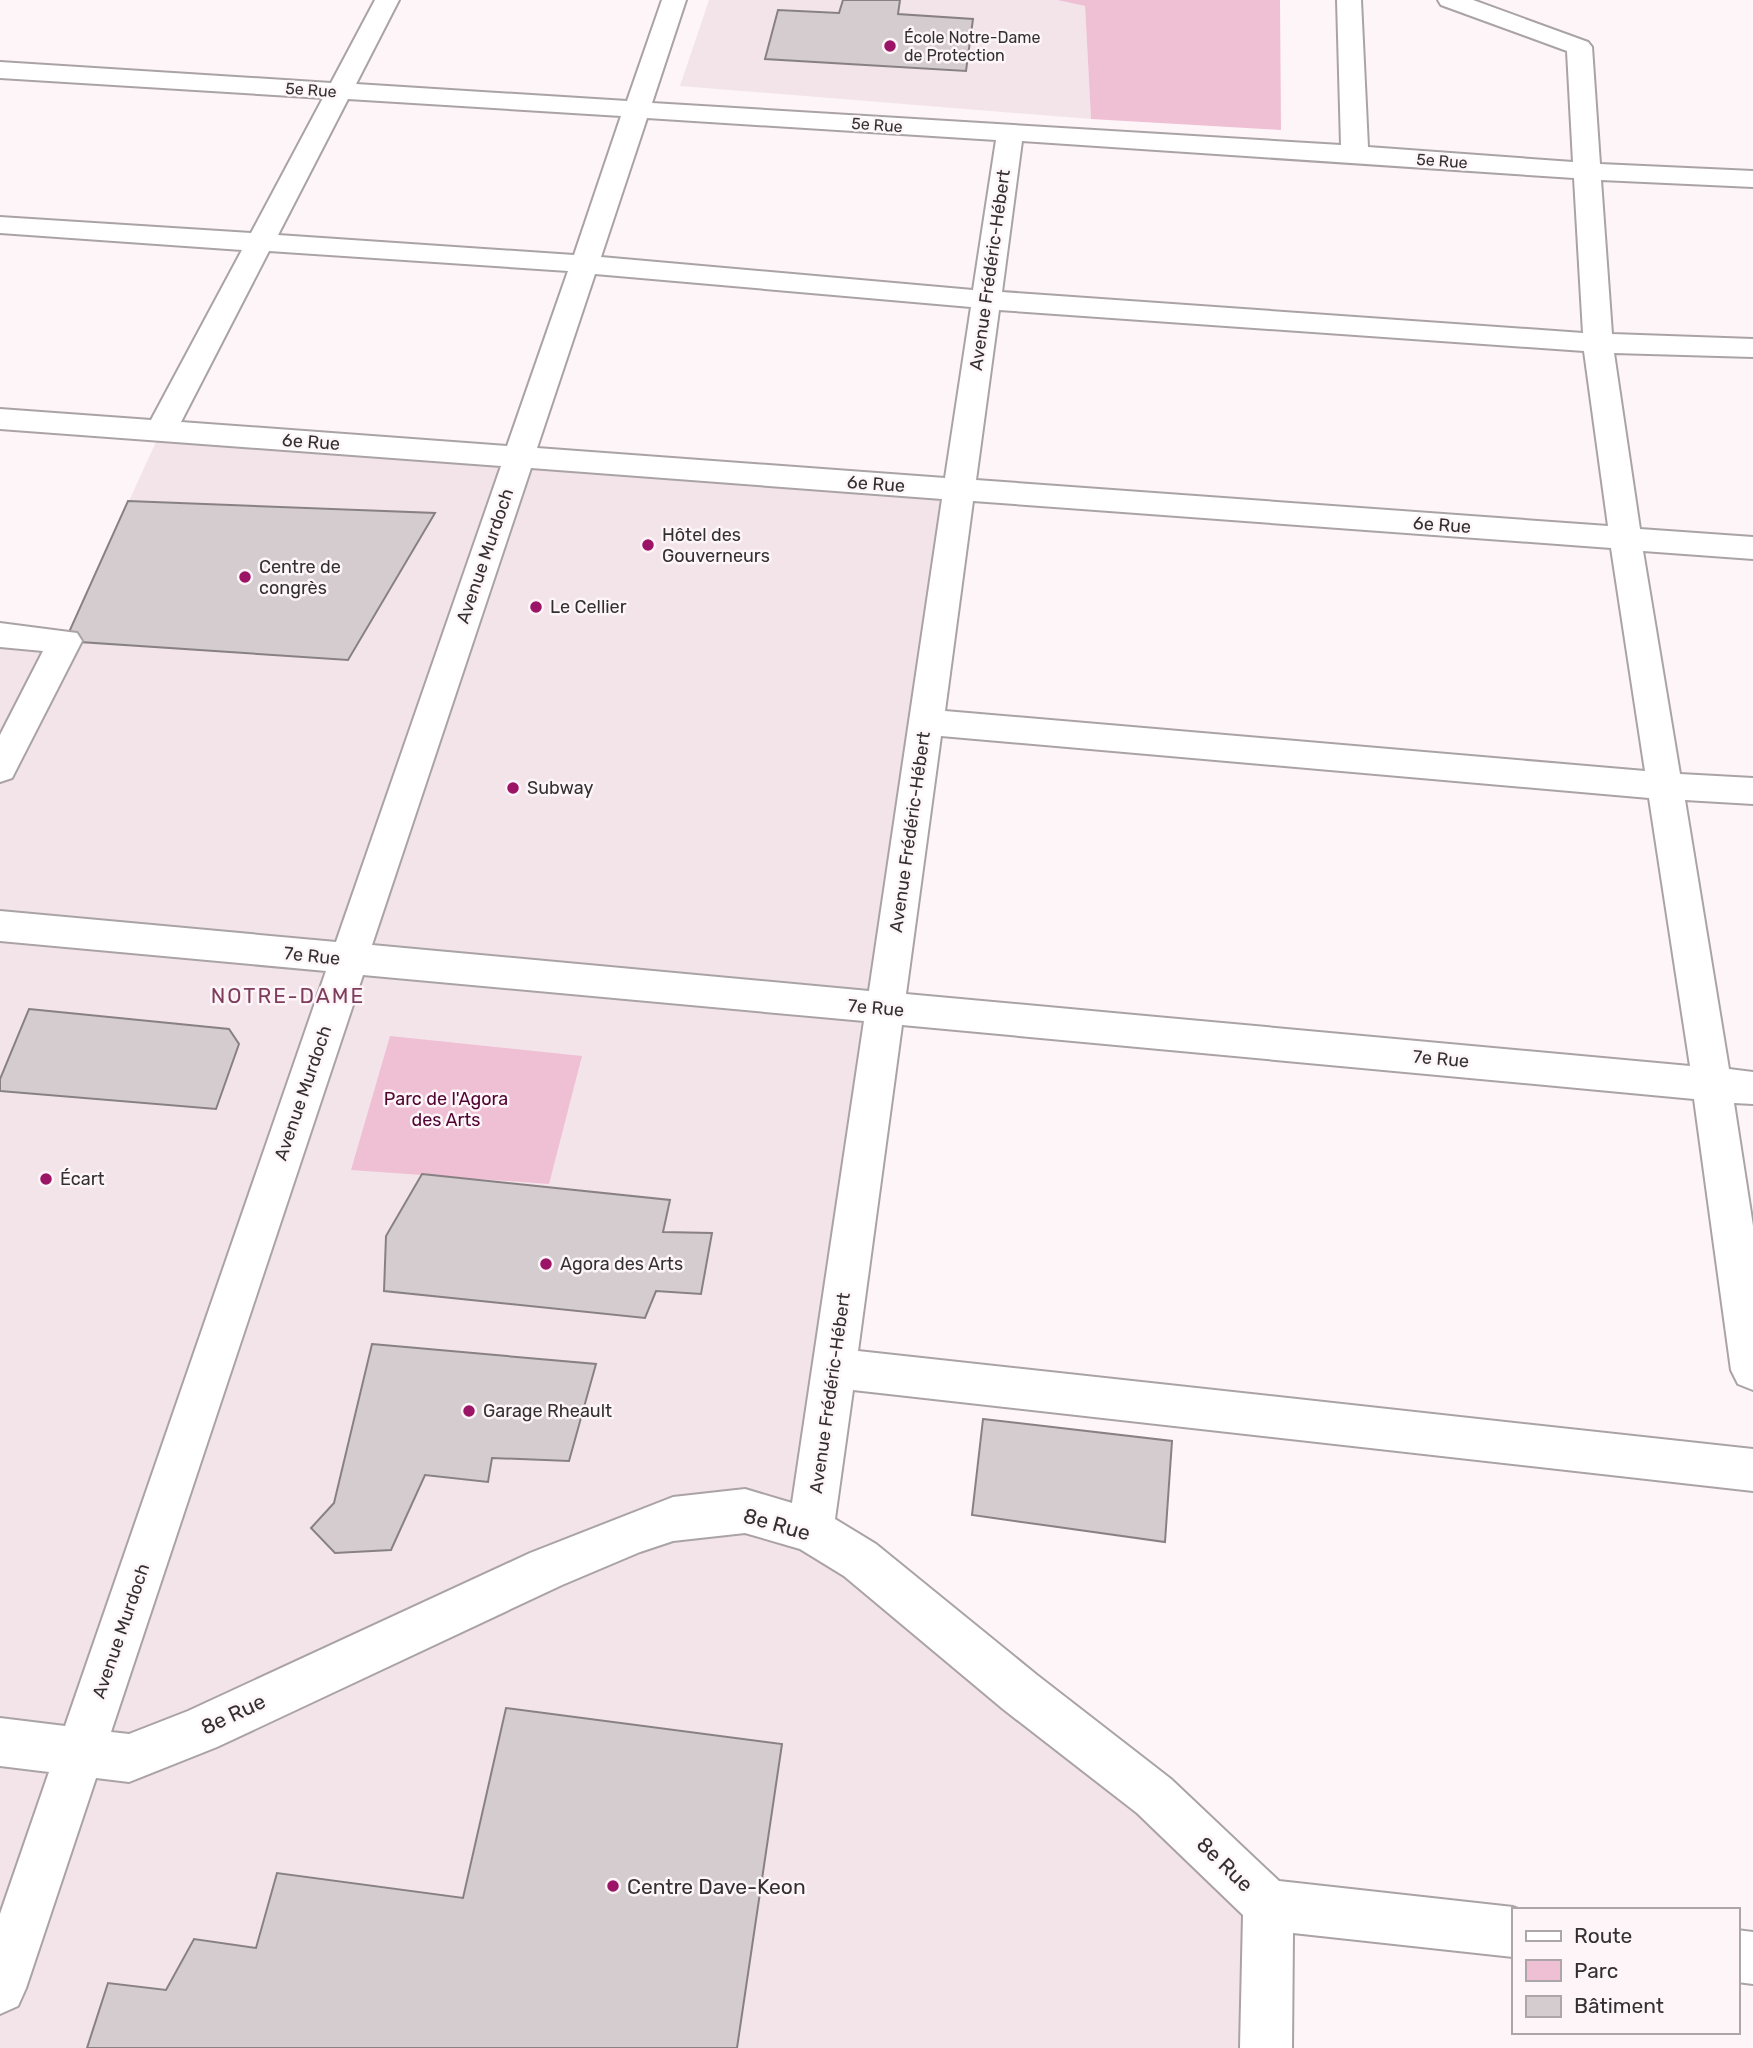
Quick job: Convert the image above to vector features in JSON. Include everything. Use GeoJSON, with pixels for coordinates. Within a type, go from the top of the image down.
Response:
{"type":"FeatureCollection","features":[{"type":"Feature","properties":{"kind":"street"},"geometry":{"type":"LineString","coordinates":[[161,430],[387,0]]}},
{"type":"Feature","properties":{"kind":"street","name":"Avenue Murdoch"},"geometry":{"type":"LineString","coordinates":[[0,1988],[674,0]]}},
{"type":"Feature","properties":{"kind":"street"},"geometry":{"type":"LineString","coordinates":[[1349,0],[1355,154]]}},
{"type":"Feature","properties":{"kind":"street"},"geometry":{"type":"LineString","coordinates":[[1450,0],[1579,47],[1598,343],[1625,538],[1712,1084],[1753,1370]]}},
{"type":"Feature","properties":{"kind":"street","name":"5e Rue"},"geometry":{"type":"LineString","coordinates":[[0,70],[1753,180]]}},
{"type":"Feature","properties":{"kind":"street","name":"Avenue Frédéric-Hébert"},"geometry":{"type":"LineString","coordinates":[[811,1530],[1010,133]]}},
{"type":"Feature","properties":{"kind":"street"},"geometry":{"type":"LineString","coordinates":[[0,225],[584,264],[986,300],[1598,343],[1753,348]]}},
{"type":"Feature","properties":{"kind":"street","name":"6e Rue"},"geometry":{"type":"LineString","coordinates":[[0,418],[1753,548]]}},
{"type":"Feature","properties":{"kind":"street"},"geometry":{"type":"LineString","coordinates":[[0,635],[65,641],[0,769]]}},
{"type":"Feature","properties":{"kind":"street"},"geometry":{"type":"LineString","coordinates":[[926,722],[1663,786],[1753,791]]}},
{"type":"Feature","properties":{"kind":"street","name":"7e Rue"},"geometry":{"type":"LineString","coordinates":[[0,926],[1753,1088]]}},
{"type":"Feature","properties":{"kind":"street"},"geometry":{"type":"LineString","coordinates":[[834,1368],[1753,1470]]}},
{"type":"Feature","properties":{"kind":"street","name":"8e Rue"},"geometry":{"type":"LineString","coordinates":[[0,1742],[128,1758],[200,1730],[546,1569],[673,1519],[745,1511],[811,1530],[860,1560],[1020,1692],[1154,1797],[1268,1905],[1512,1932]]}},
{"type":"Feature","properties":{"kind":"street"},"geometry":{"type":"LineString","coordinates":[[1266,2048],[1268,1905]]}},
{"type":"Feature","properties":{"kind":"shaded area","name":"École Notre-Dame de Protection"},"geometry":{"type":"Polygon","coordinates":[[[709,0],[1057,0],[1085,6],[1091,119],[680,86],[709,0]]]}},
{"type":"Feature","properties":{"kind":"shaded area"},"geometry":{"type":"Polygon","coordinates":[[[161,431],[959,490],[811,1530],[1268,1905],[1266,2048],[0,2048],[0,635],[65,641],[161,431]]]}},
{"type":"Feature","properties":{"kind":"green space"},"geometry":{"type":"Polygon","coordinates":[[[1057,0],[1280,0],[1281,130],[1091,119],[1085,6],[1057,0]]]}},
{"type":"Feature","properties":{"kind":"green space","name":"Parc de l'Agora des Arts"},"geometry":{"type":"Polygon","coordinates":[[[390,1036],[582,1056],[549,1184],[351,1170],[390,1036]]]}},
{"type":"Feature","properties":{"kind":"building"},"geometry":{"type":"Polygon","coordinates":[[[843,0],[900,0],[898,14],[973,19],[966,71],[765,59],[778,10],[839,13],[843,0]]]}},
{"type":"Feature","properties":{"kind":"building","name":"Centre de congrès"},"geometry":{"type":"Polygon","coordinates":[[[128,501],[435,513],[348,660],[65,641],[128,501]]]}},
{"type":"Feature","properties":{"kind":"building"},"geometry":{"type":"Polygon","coordinates":[[[29,1009],[229,1029],[239,1044],[216,1109],[0,1091],[0,1079],[29,1009]]]}},
{"type":"Feature","properties":{"kind":"building","name":"Agora des Arts"},"geometry":{"type":"Polygon","coordinates":[[[422,1174],[670,1200],[663,1232],[712,1233],[701,1294],[656,1291],[645,1318],[384,1291],[386,1236],[422,1174]]]}},
{"type":"Feature","properties":{"kind":"building","name":"Garage Rheault"},"geometry":{"type":"Polygon","coordinates":[[[372,1344],[596,1364],[569,1461],[492,1458],[488,1482],[425,1475],[391,1550],[335,1553],[311,1528],[334,1503],[372,1344]]]}},
{"type":"Feature","properties":{"kind":"building"},"geometry":{"type":"Polygon","coordinates":[[[983,1419],[1172,1441],[1165,1542],[972,1515],[983,1419]]]}},
{"type":"Feature","properties":{"kind":"building","name":"Centre Dave-Keon"},"geometry":{"type":"Polygon","coordinates":[[[506,1708],[782,1744],[737,2048],[87,2048],[108,1983],[166,1990],[194,1939],[256,1948],[277,1873],[463,1898],[506,1708]]]}},
{"type":"Feature","properties":{"kind":"place","name":"École Notre-Dame de Protection"},"geometry":{"type":"Point","coordinates":[890,46]}},
{"type":"Feature","properties":{"kind":"place","name":"Hôtel des Gouverneurs"},"geometry":{"type":"Point","coordinates":[648,545]}},
{"type":"Feature","properties":{"kind":"place","name":"Centre de congrès"},"geometry":{"type":"Point","coordinates":[245,577]}},
{"type":"Feature","properties":{"kind":"place","name":"Le Cellier"},"geometry":{"type":"Point","coordinates":[536,607]}},
{"type":"Feature","properties":{"kind":"place","name":"Subway"},"geometry":{"type":"Point","coordinates":[513,788]}},
{"type":"Feature","properties":{"kind":"place","name":"Écart"},"geometry":{"type":"Point","coordinates":[46,1179]}},
{"type":"Feature","properties":{"kind":"place","name":"Agora des Arts"},"geometry":{"type":"Point","coordinates":[546,1264]}},
{"type":"Feature","properties":{"kind":"place","name":"Garage Rheault"},"geometry":{"type":"Point","coordinates":[469,1411]}},
{"type":"Feature","properties":{"kind":"place","name":"Centre Dave-Keon"},"geometry":{"type":"Point","coordinates":[613,1886]}},
{"type":"Feature","properties":{"kind":"district","name":"NOTRE-DAME"},"geometry":{"type":"Point","coordinates":[288,995]}}]}
